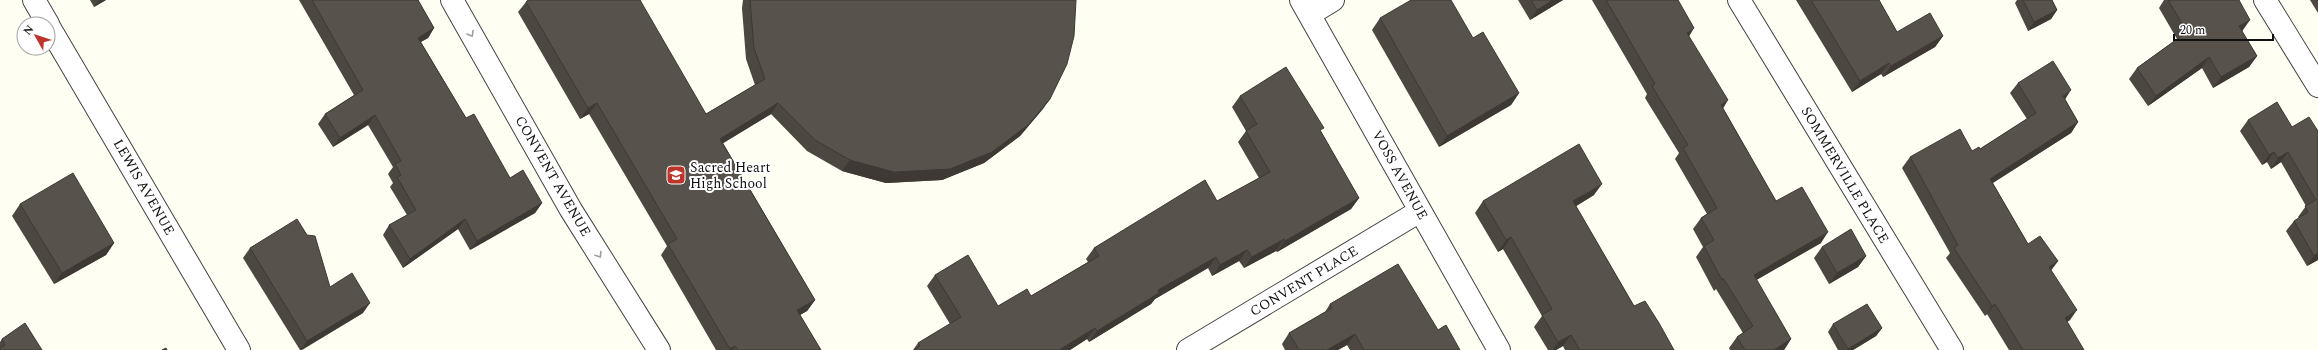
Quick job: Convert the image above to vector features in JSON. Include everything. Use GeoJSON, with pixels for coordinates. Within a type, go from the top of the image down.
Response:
{"type":"FeatureCollection","features":[{"type":"Feature","properties":{"kind":"street","name":"LEWIS AVENUE"},"geometry":{"type":"LineString","coordinates":[[34,0],[43,16]]}},
{"type":"Feature","properties":{"kind":"street","name":"CONVENT AVENUE"},"geometry":{"type":"LineString","coordinates":[[452,0],[571,210],[659,350]]}},
{"type":"Feature","properties":{"kind":"street"},"geometry":{"type":"LineString","coordinates":[[1306,7],[1333,0]]}},
{"type":"Feature","properties":{"kind":"street","name":"SOMMERVILLE PLACE"},"geometry":{"type":"LineString","coordinates":[[1739,0],[1952,350]]}},
{"type":"Feature","properties":{"kind":"street"},"geometry":{"type":"LineString","coordinates":[[2265,0],[2318,86]]}},
{"type":"Feature","properties":{"kind":"street","name":"VOSS AVENUE"},"geometry":{"type":"LineString","coordinates":[[1306,7],[1499,350]]}},
{"type":"Feature","properties":{"kind":"street","name":"LEWIS AVENUE"},"geometry":{"type":"LineString","coordinates":[[56,38],[239,350]]}},
{"type":"Feature","properties":{"kind":"street","name":"CONVENT PLACE"},"geometry":{"type":"LineString","coordinates":[[1188,350],[1420,211]]}},
{"type":"Feature","properties":{"kind":"building"},"geometry":{"type":"Polygon","coordinates":[[[312,0],[418,0],[434,28],[418,38],[466,118],[474,114],[510,178],[523,170],[542,203],[477,241],[465,219],[410,259],[389,225],[416,210],[397,177],[401,175],[395,164],[401,161],[375,115],[340,138],[325,114],[363,90],[312,0]]]}},
{"type":"Feature","properties":{"kind":"building","name":"Sacred Heart High School"},"geometry":{"type":"Polygon","coordinates":[[[528,0],[640,0],[706,114],[765,79],[754,48],[750,0],[1076,0],[1074,36],[1067,64],[1050,99],[1028,125],[992,152],[950,169],[894,172],[850,160],[815,140],[778,103],[720,139],[815,300],[797,310],[821,350],[738,350],[735,346],[730,349],[668,244],[677,239],[597,103],[588,108],[526,2],[528,0]]]}},
{"type":"Feature","properties":{"kind":"building"},"geometry":{"type":"Polygon","coordinates":[[[1411,0],[1451,0],[1473,38],[1483,32],[1519,93],[1447,136],[1380,18],[1411,0]]]}},
{"type":"Feature","properties":{"kind":"building"},"geometry":{"type":"Polygon","coordinates":[[[1531,0],[1553,0],[1537,10],[1531,0]]]}},
{"type":"Feature","properties":{"kind":"building"},"geometry":{"type":"Polygon","coordinates":[[[1606,0],[1678,0],[1694,28],[1687,33],[1728,100],[1721,105],[1776,201],[1802,187],[1828,232],[1754,275],[1791,339],[1774,350],[1745,350],[1737,337],[1753,326],[1723,278],[1722,280],[1704,246],[1714,240],[1701,218],[1717,208],[1683,148],[1688,145],[1652,86],[1655,84],[1606,0]]]}},
{"type":"Feature","properties":{"kind":"building"},"geometry":{"type":"Polygon","coordinates":[[[1811,0],[1879,0],[1897,32],[1930,13],[1943,36],[1891,66],[1889,63],[1860,81],[1811,0]]]}},
{"type":"Feature","properties":{"kind":"building"},"geometry":{"type":"Polygon","coordinates":[[[2023,0],[2052,0],[2057,10],[2034,22],[2023,0]]]}},
{"type":"Feature","properties":{"kind":"building"},"geometry":{"type":"Polygon","coordinates":[[[2168,0],[2239,0],[2250,20],[2239,26],[2257,56],[2221,77],[2209,57],[2156,96],[2137,68],[2187,32],[2168,0]]]}},
{"type":"Feature","properties":{"kind":"building"},"geometry":{"type":"Polygon","coordinates":[[[2053,61],[2071,90],[2063,96],[2078,122],[1990,179],[2028,244],[2040,236],[2058,261],[2049,267],[2077,310],[2065,318],[2084,350],[2023,350],[1995,304],[1992,306],[1954,248],[1958,245],[1910,157],[1960,129],[1972,151],[1979,147],[1980,149],[2036,113],[2018,83],[2053,61]]]}},
{"type":"Feature","properties":{"kind":"building"},"geometry":{"type":"Polygon","coordinates":[[[1286,67],[1324,128],[1320,130],[1359,198],[1285,241],[1284,239],[1252,257],[1247,250],[1220,265],[1216,257],[1158,290],[1159,293],[1097,331],[1095,328],[1059,350],[914,350],[920,346],[918,343],[961,317],[935,275],[968,255],[998,306],[1027,289],[1031,296],[1099,256],[1094,248],[1205,180],[1217,201],[1270,172],[1246,131],[1257,124],[1240,96],[1286,67]]]}},
{"type":"Feature","properties":{"kind":"building"},"geometry":{"type":"Polygon","coordinates":[[[2277,102],[2292,127],[2309,117],[2318,131],[2318,253],[2314,256],[2294,221],[2308,212],[2305,206],[2316,200],[2288,152],[2278,158],[2274,152],[2269,155],[2248,120],[2277,102]]]}},
{"type":"Feature","properties":{"kind":"building"},"geometry":{"type":"Polygon","coordinates":[[[1579,144],[1602,184],[1573,201],[1634,306],[1645,301],[1674,350],[1580,350],[1571,335],[1558,342],[1542,315],[1552,309],[1511,237],[1506,240],[1483,201],[1579,144]]]}},
{"type":"Feature","properties":{"kind":"building"},"geometry":{"type":"Polygon","coordinates":[[[73,173],[114,243],[62,273],[20,204],[73,173]]]}},
{"type":"Feature","properties":{"kind":"building"},"geometry":{"type":"Polygon","coordinates":[[[297,219],[307,235],[315,236],[330,287],[352,273],[370,303],[307,341],[250,248],[297,219]]]}},
{"type":"Feature","properties":{"kind":"building"},"geometry":{"type":"Polygon","coordinates":[[[1851,229],[1866,256],[1837,273],[1822,247],[1851,229]]]}},
{"type":"Feature","properties":{"kind":"building"},"geometry":{"type":"Polygon","coordinates":[[[1398,264],[1438,330],[1446,325],[1460,350],[1364,350],[1355,334],[1327,350],[1299,350],[1289,333],[1332,308],[1330,304],[1398,264]]]}},
{"type":"Feature","properties":{"kind":"building"},"geometry":{"type":"Polygon","coordinates":[[[1867,304],[1882,328],[1848,349],[1833,324],[1867,304]]]}},
{"type":"Feature","properties":{"kind":"building"},"geometry":{"type":"Polygon","coordinates":[[[25,323],[42,350],[0,350],[0,348],[5,345],[2,339],[25,323]]]}},
{"type":"Feature","properties":{"kind":"place","name":"Sacred Heart High School"},"geometry":{"type":"Point","coordinates":[676,175]}}]}
